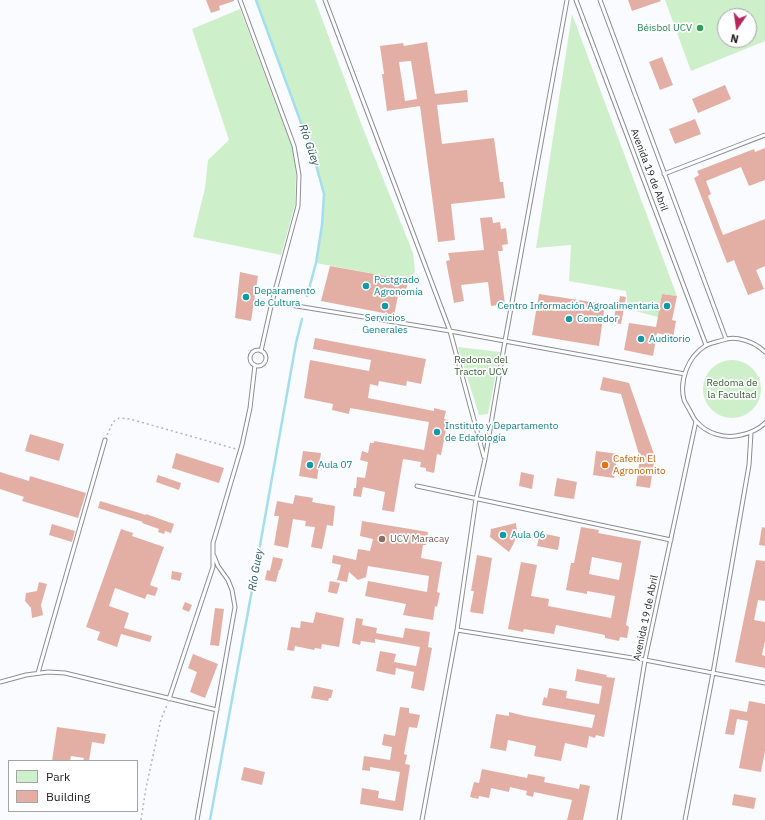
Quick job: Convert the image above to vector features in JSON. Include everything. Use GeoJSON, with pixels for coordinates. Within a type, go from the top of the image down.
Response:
{"type":"FeatureCollection","features":[{"type":"Feature","properties":{"kind":"lane"},"geometry":{"type":"LineString","coordinates":[[240,0],[294,146],[299,175],[298,206],[272,302],[261,351]]}},
{"type":"Feature","properties":{"kind":"lane"},"geometry":{"type":"LineString","coordinates":[[325,0],[450,331],[485,459]]}},
{"type":"Feature","properties":{"kind":"lane"},"geometry":{"type":"LineString","coordinates":[[422,820],[457,630],[476,499],[485,459],[567,0]]}},
{"type":"Feature","properties":{"kind":"lane","name":"Avenida 19 de Abril"},"geometry":{"type":"LineString","coordinates":[[576,0],[706,345]]}},
{"type":"Feature","properties":{"kind":"lane","name":"Avenida 19 de Abril"},"geometry":{"type":"LineString","coordinates":[[600,0],[726,338]]}},
{"type":"Feature","properties":{"kind":"lane"},"geometry":{"type":"LineString","coordinates":[[664,174],[765,135]]}},
{"type":"Feature","properties":{"kind":"lane"},"geometry":{"type":"LineString","coordinates":[[272,302],[450,331],[685,374]]}},
{"type":"Feature","properties":{"kind":"lane"},"geometry":{"type":"LineString","coordinates":[[765,352],[751,342],[738,339],[726,338],[706,345],[691,360],[683,383],[684,400],[696,421],[706,430],[718,435],[733,437],[752,432],[765,423]]}},
{"type":"Feature","properties":{"kind":"lane"},"geometry":{"type":"LineString","coordinates":[[261,351],[265,354],[265,360],[262,365],[255,365],[251,361],[250,355],[252,352],[261,351]]}},
{"type":"Feature","properties":{"kind":"lane"},"geometry":{"type":"LineString","coordinates":[[169,699],[213,567],[213,543],[241,450],[250,408],[255,365]]}},
{"type":"Feature","properties":{"kind":"lane","name":"Avenida 19 de Abril"},"geometry":{"type":"LineString","coordinates":[[619,820],[645,660],[696,421]]}},
{"type":"Feature","properties":{"kind":"lane"},"geometry":{"type":"LineString","coordinates":[[685,820],[714,673],[749,466],[752,432]]}},
{"type":"Feature","properties":{"kind":"lane"},"geometry":{"type":"LineString","coordinates":[[38,673],[105,440]]}},
{"type":"Feature","properties":{"kind":"lane"},"geometry":{"type":"LineString","coordinates":[[417,486],[670,540]]}},
{"type":"Feature","properties":{"kind":"lane"},"geometry":{"type":"LineString","coordinates":[[197,820],[235,607],[232,590],[228,580],[218,566],[213,554]]}},
{"type":"Feature","properties":{"kind":"lane"},"geometry":{"type":"LineString","coordinates":[[457,630],[645,660],[765,683]]}},
{"type":"Feature","properties":{"kind":"lane"},"geometry":{"type":"LineString","coordinates":[[0,682],[38,673],[65,673],[217,710]]}},
{"type":"Feature","properties":{"kind":"path"},"geometry":{"type":"LineString","coordinates":[[105,440],[113,422],[119,418],[130,419],[241,450]]}},
{"type":"Feature","properties":{"kind":"path"},"geometry":{"type":"LineString","coordinates":[[141,820],[146,788],[161,720],[169,699]]}},
{"type":"Feature","properties":{"kind":"green space"},"geometry":{"type":"Polygon","coordinates":[[[256,0],[315,0],[364,131],[413,253],[415,272],[408,280],[316,263],[322,226],[324,194],[315,161],[256,0]]]}},
{"type":"Feature","properties":{"kind":"green space","name":"Béisbol UCV"},"geometry":{"type":"Polygon","coordinates":[[[665,0],[765,0],[765,41],[757,44],[757,8],[717,8],[717,48],[748,48],[691,71],[665,0]]]}},
{"type":"Feature","properties":{"kind":"green space"},"geometry":{"type":"Polygon","coordinates":[[[240,9],[292,147],[296,174],[295,205],[281,255],[193,237],[205,188],[208,160],[229,140],[192,29],[240,9]]]}},
{"type":"Feature","properties":{"kind":"green space"},"geometry":{"type":"Polygon","coordinates":[[[572,14],[677,296],[662,294],[658,317],[628,309],[626,291],[569,281],[571,245],[536,248],[572,14]]]}},
{"type":"Feature","properties":{"kind":"green space","name":"Redoma del Tractor UCV"},"geometry":{"type":"Polygon","coordinates":[[[458,347],[500,352],[488,414],[479,415],[458,347]]]}},
{"type":"Feature","properties":{"kind":"green space","name":"Redoma de la Facultad"},"geometry":{"type":"Polygon","coordinates":[[[732,360],[743,362],[756,373],[759,378],[761,389],[759,400],[748,413],[743,416],[732,418],[721,416],[708,405],[705,400],[703,389],[705,378],[716,365],[721,362],[732,360]]]}},
{"type":"Feature","properties":{"kind":"building"},"geometry":{"type":"Polygon","coordinates":[[[206,0],[234,1],[219,6],[220,10],[211,13],[206,0]]]}},
{"type":"Feature","properties":{"kind":"building"},"geometry":{"type":"Polygon","coordinates":[[[628,0],[660,0],[661,1],[632,11],[628,0]]]}},
{"type":"Feature","properties":{"kind":"building"},"geometry":{"type":"Polygon","coordinates":[[[427,42],[435,94],[467,90],[468,102],[437,105],[442,144],[494,138],[500,182],[503,182],[505,198],[451,204],[455,240],[438,242],[420,106],[387,111],[380,46],[403,43],[404,46],[427,42]],[[411,61],[399,62],[405,101],[417,99],[411,61]]]}},
{"type":"Feature","properties":{"kind":"building"},"geometry":{"type":"Polygon","coordinates":[[[662,57],[673,85],[660,90],[649,62],[662,57]]]}},
{"type":"Feature","properties":{"kind":"building"},"geometry":{"type":"Polygon","coordinates":[[[725,85],[731,99],[698,113],[692,99],[725,85]]]}},
{"type":"Feature","properties":{"kind":"building"},"geometry":{"type":"Polygon","coordinates":[[[695,119],[701,134],[675,144],[669,129],[695,119]]]}},
{"type":"Feature","properties":{"kind":"building"},"geometry":{"type":"Polygon","coordinates":[[[765,148],[765,180],[749,186],[741,167],[706,181],[711,194],[708,196],[723,235],[765,219],[765,266],[756,270],[764,289],[748,295],[734,260],[727,263],[694,178],[699,175],[697,171],[754,149],[755,152],[765,148]]]}},
{"type":"Feature","properties":{"kind":"building"},"geometry":{"type":"Polygon","coordinates":[[[492,217],[493,223],[500,222],[501,229],[506,228],[508,244],[502,245],[503,251],[498,251],[505,304],[491,306],[488,282],[461,285],[464,301],[454,303],[446,261],[450,260],[448,253],[484,250],[480,218],[492,217]]]}},
{"type":"Feature","properties":{"kind":"building","name":"Postgrado Agronomía"},"geometry":{"type":"Polygon","coordinates":[[[330,266],[408,280],[405,297],[398,296],[394,315],[321,301],[330,266]]]}},
{"type":"Feature","properties":{"kind":"building","name":"Deparamento de Cultura"},"geometry":{"type":"Polygon","coordinates":[[[240,272],[258,276],[251,321],[235,318],[240,272]]]}},
{"type":"Feature","properties":{"kind":"building","name":"Comedor"},"geometry":{"type":"Polygon","coordinates":[[[539,294],[605,304],[599,346],[532,335],[539,294]]]}},
{"type":"Feature","properties":{"kind":"building"},"geometry":{"type":"Polygon","coordinates":[[[662,294],[677,296],[672,320],[676,321],[673,337],[657,333],[653,356],[624,350],[629,323],[656,327],[662,294]]]}},
{"type":"Feature","properties":{"kind":"building"},"geometry":{"type":"Polygon","coordinates":[[[620,296],[626,297],[621,324],[613,323],[617,302],[619,302],[620,296]]]}},
{"type":"Feature","properties":{"kind":"building","name":"Instituto y Departamento de Edafología"},"geometry":{"type":"Polygon","coordinates":[[[315,338],[426,359],[421,384],[407,381],[406,386],[379,381],[378,386],[370,384],[368,398],[434,411],[434,408],[446,411],[444,419],[448,420],[441,455],[437,454],[434,473],[426,471],[426,468],[420,467],[421,462],[403,459],[394,512],[382,510],[385,492],[363,487],[361,497],[353,496],[354,488],[356,488],[357,477],[365,478],[368,462],[360,460],[362,451],[368,453],[370,443],[374,443],[374,441],[424,450],[429,422],[350,408],[349,414],[332,410],[333,404],[304,398],[310,360],[369,371],[371,360],[313,349],[315,338]]]}},
{"type":"Feature","properties":{"kind":"building"},"geometry":{"type":"Polygon","coordinates":[[[603,377],[629,383],[655,457],[650,488],[636,486],[640,458],[621,394],[600,390],[603,377]]]}},
{"type":"Feature","properties":{"kind":"building"},"geometry":{"type":"Polygon","coordinates":[[[30,434],[64,444],[59,461],[25,451],[30,434]]]}},
{"type":"Feature","properties":{"kind":"building","name":"Aula 07"},"geometry":{"type":"Polygon","coordinates":[[[303,451],[321,453],[317,479],[299,476],[303,451]]]}},
{"type":"Feature","properties":{"kind":"building","name":"Cafetín El Agronomito"},"geometry":{"type":"Polygon","coordinates":[[[596,451],[618,454],[614,478],[593,475],[596,451]]]}},
{"type":"Feature","properties":{"kind":"building"},"geometry":{"type":"Polygon","coordinates":[[[176,453],[224,468],[219,483],[172,468],[176,453]]]}},
{"type":"Feature","properties":{"kind":"building"},"geometry":{"type":"Polygon","coordinates":[[[0,472],[29,481],[30,476],[86,493],[78,518],[22,501],[24,497],[0,489],[0,472]]]}},
{"type":"Feature","properties":{"kind":"building"},"geometry":{"type":"Polygon","coordinates":[[[521,472],[534,475],[532,489],[519,486],[521,472]]]}},
{"type":"Feature","properties":{"kind":"building"},"geometry":{"type":"Polygon","coordinates":[[[158,475],[181,483],[179,490],[156,482],[158,475]]]}},
{"type":"Feature","properties":{"kind":"building"},"geometry":{"type":"Polygon","coordinates":[[[557,478],[577,482],[574,499],[554,496],[557,478]]]}},
{"type":"Feature","properties":{"kind":"building"},"geometry":{"type":"Polygon","coordinates":[[[295,495],[313,498],[312,502],[335,506],[333,526],[327,525],[322,549],[311,547],[315,527],[305,526],[306,521],[293,519],[288,548],[274,545],[279,516],[274,516],[277,501],[293,504],[295,495]]]}},
{"type":"Feature","properties":{"kind":"building"},"geometry":{"type":"Polygon","coordinates":[[[100,501],[146,514],[174,524],[171,533],[165,531],[164,534],[158,532],[159,529],[142,523],[143,522],[98,508],[100,501]]]}},
{"type":"Feature","properties":{"kind":"building"},"geometry":{"type":"Polygon","coordinates":[[[362,521],[428,532],[426,545],[423,545],[421,558],[442,562],[437,592],[440,593],[437,607],[435,606],[433,620],[403,615],[406,604],[365,596],[368,581],[427,592],[429,576],[368,566],[366,577],[358,580],[349,572],[347,582],[337,580],[341,565],[332,563],[333,555],[356,560],[358,549],[370,551],[373,539],[360,536],[362,521]]]}},
{"type":"Feature","properties":{"kind":"building","name":"Aula 06"},"geometry":{"type":"Polygon","coordinates":[[[516,523],[517,533],[509,552],[490,537],[491,529],[516,523]]]}},
{"type":"Feature","properties":{"kind":"building"},"geometry":{"type":"Polygon","coordinates":[[[52,524],[75,531],[72,542],[49,535],[52,524]]]}},
{"type":"Feature","properties":{"kind":"building"},"geometry":{"type":"Polygon","coordinates":[[[581,527],[599,530],[598,533],[641,541],[626,625],[629,627],[627,638],[620,637],[619,641],[605,638],[605,635],[556,625],[554,634],[524,629],[523,632],[508,629],[521,562],[537,565],[531,596],[549,599],[548,606],[611,618],[615,596],[587,591],[587,594],[566,590],[571,563],[574,563],[581,527]],[[592,557],[589,574],[619,580],[622,563],[592,557]]]}},
{"type":"Feature","properties":{"kind":"building"},"geometry":{"type":"Polygon","coordinates":[[[762,527],[765,528],[765,546],[759,545],[762,527]]]}},
{"type":"Feature","properties":{"kind":"building"},"geometry":{"type":"Polygon","coordinates":[[[121,529],[133,533],[132,536],[164,547],[150,585],[158,588],[155,596],[147,594],[145,599],[115,588],[109,606],[129,613],[124,628],[152,636],[150,642],[121,634],[117,647],[97,640],[100,632],[86,627],[121,529]]]}},
{"type":"Feature","properties":{"kind":"building"},"geometry":{"type":"Polygon","coordinates":[[[540,533],[560,537],[558,550],[537,546],[540,533]]]}},
{"type":"Feature","properties":{"kind":"building"},"geometry":{"type":"Polygon","coordinates":[[[477,555],[492,558],[483,614],[470,612],[474,591],[471,591],[477,555]]]}},
{"type":"Feature","properties":{"kind":"building"},"geometry":{"type":"Polygon","coordinates":[[[273,557],[283,559],[276,582],[265,580],[267,570],[270,571],[273,557]]]}},
{"type":"Feature","properties":{"kind":"building"},"geometry":{"type":"Polygon","coordinates":[[[756,560],[765,561],[765,601],[758,600],[754,620],[765,622],[765,641],[762,655],[765,656],[765,668],[735,662],[756,560]]]}},
{"type":"Feature","properties":{"kind":"building"},"geometry":{"type":"Polygon","coordinates":[[[172,571],[182,573],[180,581],[171,579],[172,571]]]}},
{"type":"Feature","properties":{"kind":"building"},"geometry":{"type":"Polygon","coordinates":[[[330,581],[340,583],[337,594],[328,592],[330,581]]]}},
{"type":"Feature","properties":{"kind":"building"},"geometry":{"type":"Polygon","coordinates":[[[39,582],[47,584],[41,605],[43,615],[32,618],[31,608],[25,601],[26,593],[37,591],[39,582]]]}},
{"type":"Feature","properties":{"kind":"building"},"geometry":{"type":"Polygon","coordinates":[[[185,602],[192,605],[189,612],[182,609],[185,602]]]}},
{"type":"Feature","properties":{"kind":"building"},"geometry":{"type":"Polygon","coordinates":[[[215,608],[224,609],[219,646],[210,645],[215,608]]]}},
{"type":"Feature","properties":{"kind":"building"},"geometry":{"type":"Polygon","coordinates":[[[316,612],[344,618],[339,647],[322,644],[321,649],[315,648],[314,650],[295,646],[294,651],[287,650],[291,627],[300,628],[301,621],[313,623],[316,612]]]}},
{"type":"Feature","properties":{"kind":"building"},"geometry":{"type":"Polygon","coordinates":[[[356,618],[363,619],[362,625],[377,628],[376,633],[403,638],[405,628],[430,632],[428,647],[432,648],[424,691],[411,688],[414,672],[396,668],[395,675],[376,671],[380,651],[396,654],[394,662],[416,666],[420,647],[375,639],[375,643],[361,641],[360,645],[352,643],[356,618]]]}},
{"type":"Feature","properties":{"kind":"building"},"geometry":{"type":"Polygon","coordinates":[[[193,654],[218,664],[205,698],[190,692],[197,672],[188,668],[193,654]]]}},
{"type":"Feature","properties":{"kind":"building"},"geometry":{"type":"Polygon","coordinates":[[[577,669],[615,678],[604,737],[596,735],[595,738],[589,736],[587,748],[565,743],[561,761],[534,756],[536,746],[508,740],[506,751],[490,748],[496,714],[509,716],[509,712],[592,728],[595,715],[542,705],[544,697],[547,698],[549,688],[567,691],[566,698],[599,704],[602,686],[575,681],[577,669]]]}},
{"type":"Feature","properties":{"kind":"building"},"geometry":{"type":"Polygon","coordinates":[[[314,686],[333,690],[331,698],[329,698],[328,701],[311,698],[314,686]]]}},
{"type":"Feature","properties":{"kind":"building"},"geometry":{"type":"Polygon","coordinates":[[[749,701],[765,704],[765,751],[761,772],[739,768],[748,721],[737,719],[734,735],[725,734],[730,709],[747,712],[749,701]]]}},
{"type":"Feature","properties":{"kind":"building"},"geometry":{"type":"Polygon","coordinates":[[[400,707],[409,708],[409,713],[420,715],[417,728],[409,727],[404,754],[407,755],[405,764],[410,765],[403,811],[360,804],[362,788],[379,791],[378,798],[395,801],[400,772],[370,767],[370,771],[362,770],[364,756],[390,760],[392,747],[382,745],[384,734],[395,736],[400,707]]]}},
{"type":"Feature","properties":{"kind":"building"},"geometry":{"type":"Polygon","coordinates":[[[57,727],[106,734],[104,744],[92,742],[89,760],[83,760],[84,758],[71,756],[70,760],[52,760],[57,727]]]}},
{"type":"Feature","properties":{"kind":"building"},"geometry":{"type":"Polygon","coordinates":[[[244,767],[265,772],[262,785],[241,780],[244,767]]]}},
{"type":"Feature","properties":{"kind":"building"},"geometry":{"type":"Polygon","coordinates":[[[482,769],[527,778],[528,774],[545,777],[544,782],[579,789],[580,784],[590,786],[583,820],[567,820],[572,800],[534,792],[533,797],[526,795],[527,791],[510,787],[509,792],[491,788],[489,798],[479,796],[478,799],[470,797],[474,782],[479,783],[482,769]]]}},
{"type":"Feature","properties":{"kind":"building"},"geometry":{"type":"Polygon","coordinates":[[[734,794],[756,798],[754,809],[732,805],[734,794]]]}},
{"type":"Feature","properties":{"kind":"waterway","name":"Río Güey"},"geometry":{"type":"LineString","coordinates":[[256,0],[315,161],[324,194],[322,225],[316,263],[307,296]]}},
{"type":"Feature","properties":{"kind":"waterway","name":"Río Guey"},"geometry":{"type":"LineString","coordinates":[[210,820],[296,343],[302,319]]}},
{"type":"Feature","properties":{"kind":"place","name":"Béisbol UCV"},"geometry":{"type":"Point","coordinates":[700,28]}},
{"type":"Feature","properties":{"kind":"place","name":"Postgrado Agronomía"},"geometry":{"type":"Point","coordinates":[366,286]}},
{"type":"Feature","properties":{"kind":"place","name":"Deparamento de Cultura"},"geometry":{"type":"Point","coordinates":[246,297]}},
{"type":"Feature","properties":{"kind":"place","name":"Servicios Generales"},"geometry":{"type":"Point","coordinates":[385,306]}},
{"type":"Feature","properties":{"kind":"place","name":"Centro Información Agroalimentaria"},"geometry":{"type":"Point","coordinates":[667,306]}},
{"type":"Feature","properties":{"kind":"place","name":"Comedor"},"geometry":{"type":"Point","coordinates":[569,319]}},
{"type":"Feature","properties":{"kind":"place","name":"Auditorio"},"geometry":{"type":"Point","coordinates":[641,339]}},
{"type":"Feature","properties":{"kind":"place","name":"Instituto y Departamento de Edafología"},"geometry":{"type":"Point","coordinates":[437,432]}},
{"type":"Feature","properties":{"kind":"place","name":"Aula 07"},"geometry":{"type":"Point","coordinates":[310,465]}},
{"type":"Feature","properties":{"kind":"place","name":"Cafetín El Agronomito"},"geometry":{"type":"Point","coordinates":[605,465]}},
{"type":"Feature","properties":{"kind":"place","name":"Aula 06"},"geometry":{"type":"Point","coordinates":[503,535]}},
{"type":"Feature","properties":{"kind":"place","name":"UCV Maracay"},"geometry":{"type":"Point","coordinates":[382,539]}}]}
